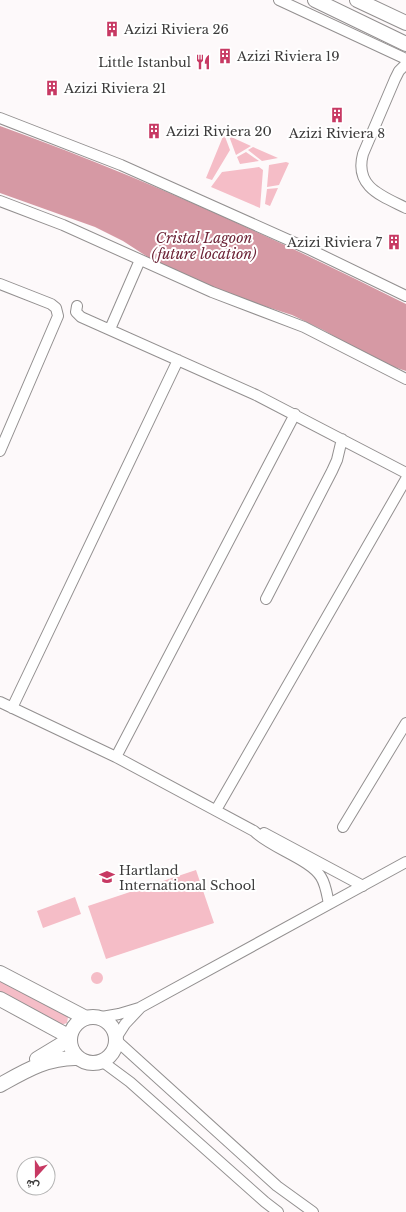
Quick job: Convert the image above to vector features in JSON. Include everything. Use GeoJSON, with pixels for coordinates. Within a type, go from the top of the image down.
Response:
{"type":"FeatureCollection","features":[{"type":"Feature","properties":{"kind":"street"},"geometry":{"type":"LineString","coordinates":[[279,0],[406,59]]}},
{"type":"Feature","properties":{"kind":"street"},"geometry":{"type":"LineString","coordinates":[[356,0],[406,23]]}},
{"type":"Feature","properties":{"kind":"street"},"geometry":{"type":"LineString","coordinates":[[373,0],[383,12]]}},
{"type":"Feature","properties":{"kind":"street"},"geometry":{"type":"LineString","coordinates":[[324,2],[406,44]]}},
{"type":"Feature","properties":{"kind":"street"},"geometry":{"type":"LineString","coordinates":[[406,64],[399,71],[395,79],[363,154],[361,166],[363,178],[370,188],[380,195],[406,208]]}},
{"type":"Feature","properties":{"kind":"street"},"geometry":{"type":"LineString","coordinates":[[0,118],[135,172],[311,250],[406,296]]}},
{"type":"Feature","properties":{"kind":"street"},"geometry":{"type":"LineString","coordinates":[[0,201],[63,225],[212,292],[304,327],[406,379]]}},
{"type":"Feature","properties":{"kind":"street"},"geometry":{"type":"LineString","coordinates":[[110,330],[140,260]]}},
{"type":"Feature","properties":{"kind":"street"},"geometry":{"type":"LineString","coordinates":[[0,284],[51,304],[56,308],[58,316],[0,451]]}},
{"type":"Feature","properties":{"kind":"street"},"geometry":{"type":"LineString","coordinates":[[77,306],[76,312],[79,316],[295,414],[406,473]]}},
{"type":"Feature","properties":{"kind":"street"},"geometry":{"type":"LineString","coordinates":[[12,708],[178,360]]}},
{"type":"Feature","properties":{"kind":"street"},"geometry":{"type":"LineString","coordinates":[[116,757],[295,414]]}},
{"type":"Feature","properties":{"kind":"street"},"geometry":{"type":"LineString","coordinates":[[266,599],[332,471],[337,460],[342,439]]}},
{"type":"Feature","properties":{"kind":"street"},"geometry":{"type":"LineString","coordinates":[[216,810],[406,479]]}},
{"type":"Feature","properties":{"kind":"street"},"geometry":{"type":"LineString","coordinates":[[0,702],[116,757],[254,831],[266,840],[308,865],[319,874],[324,884],[329,904]]}},
{"type":"Feature","properties":{"kind":"street"},"geometry":{"type":"LineString","coordinates":[[343,826],[406,723]]}},
{"type":"Feature","properties":{"kind":"street"},"geometry":{"type":"LineString","coordinates":[[254,831],[272,837],[363,886]]}},
{"type":"Feature","properties":{"kind":"street"},"geometry":{"type":"LineString","coordinates":[[78,1058],[71,1048],[70,1038],[77,1023],[91,1018],[119,1014],[141,1007],[281,929],[406,862]]}},
{"type":"Feature","properties":{"kind":"street"},"geometry":{"type":"LineString","coordinates":[[0,973],[91,1018],[101,1019],[110,1024],[113,1028],[116,1039],[277,1186],[313,1212]]}},
{"type":"Feature","properties":{"kind":"street"},"geometry":{"type":"LineString","coordinates":[[0,999],[70,1038]]}},
{"type":"Feature","properties":{"kind":"street"},"geometry":{"type":"LineString","coordinates":[[0,1085],[34,1066],[48,1061],[63,1058],[78,1058],[90,1063],[103,1062],[113,1053],[116,1039],[130,1018],[141,1007]]}},
{"type":"Feature","properties":{"kind":"street"},"geometry":{"type":"LineString","coordinates":[[0,1079],[52,1051],[70,1038]]}},
{"type":"Feature","properties":{"kind":"street"},"geometry":{"type":"LineString","coordinates":[[103,1062],[130,1082],[278,1212]]}},
{"type":"Feature","properties":{"kind":"shaded area"},"geometry":{"type":"Polygon","coordinates":[[[224,134],[230,150],[212,180],[206,178],[224,134]]]}},
{"type":"Feature","properties":{"kind":"shaded area"},"geometry":{"type":"Polygon","coordinates":[[[229,136],[251,146],[236,155],[229,136]]]}},
{"type":"Feature","properties":{"kind":"shaded area"},"geometry":{"type":"Polygon","coordinates":[[[253,147],[278,158],[262,161],[248,150],[253,147]]]}},
{"type":"Feature","properties":{"kind":"shaded area"},"geometry":{"type":"Polygon","coordinates":[[[246,152],[259,161],[240,164],[237,157],[246,152]]]}},
{"type":"Feature","properties":{"kind":"shaded area"},"geometry":{"type":"Polygon","coordinates":[[[286,162],[289,163],[279,185],[267,187],[269,165],[286,162]]]}},
{"type":"Feature","properties":{"kind":"shaded area"},"geometry":{"type":"Polygon","coordinates":[[[259,167],[263,170],[260,208],[211,187],[222,172],[259,167]]]}},
{"type":"Feature","properties":{"kind":"shaded area"},"geometry":{"type":"Polygon","coordinates":[[[278,188],[270,206],[265,204],[267,189],[278,188]]]}},
{"type":"Feature","properties":{"kind":"shaded area"},"geometry":{"type":"Polygon","coordinates":[[[196,870],[214,923],[106,959],[88,906],[196,870]]]}},
{"type":"Feature","properties":{"kind":"shaded area"},"geometry":{"type":"Polygon","coordinates":[[[75,897],[81,914],[43,928],[37,911],[75,897]]]}},
{"type":"Feature","properties":{"kind":"shaded area"},"geometry":{"type":"Polygon","coordinates":[[[95,972],[99,972],[103,978],[99,984],[95,984],[91,980],[91,976],[95,972]]]}},
{"type":"Feature","properties":{"kind":"shaded area"},"geometry":{"type":"Polygon","coordinates":[[[0,980],[68,1017],[67,1023],[61,1025],[0,993],[0,980]]]}},
{"type":"Feature","properties":{"kind":"water","name":"Cristal Lagoon (future location)"},"geometry":{"type":"Polygon","coordinates":[[[0,126],[52,145],[206,209],[307,255],[406,304],[406,371],[382,363],[325,331],[292,315],[221,292],[157,263],[123,241],[95,227],[0,193],[0,126]]]}},
{"type":"Feature","properties":{"kind":"place","name":"Azizi Riviera 26"},"geometry":{"type":"Point","coordinates":[112,29]}},
{"type":"Feature","properties":{"kind":"place","name":"Azizi Riviera 19"},"geometry":{"type":"Point","coordinates":[225,56]}},
{"type":"Feature","properties":{"kind":"place","name":"Little Istanbul"},"geometry":{"type":"Point","coordinates":[203,62]}},
{"type":"Feature","properties":{"kind":"place","name":"Azizi Riviera 21"},"geometry":{"type":"Point","coordinates":[52,88]}},
{"type":"Feature","properties":{"kind":"place","name":"Azizi Riviera 8"},"geometry":{"type":"Point","coordinates":[337,115]}},
{"type":"Feature","properties":{"kind":"place","name":"Azizi Riviera 20"},"geometry":{"type":"Point","coordinates":[154,131]}},
{"type":"Feature","properties":{"kind":"place","name":"Azizi Riviera 7"},"geometry":{"type":"Point","coordinates":[394,242]}},
{"type":"Feature","properties":{"kind":"place","name":"Hartland International School"},"geometry":{"type":"Point","coordinates":[107,877]}}]}
